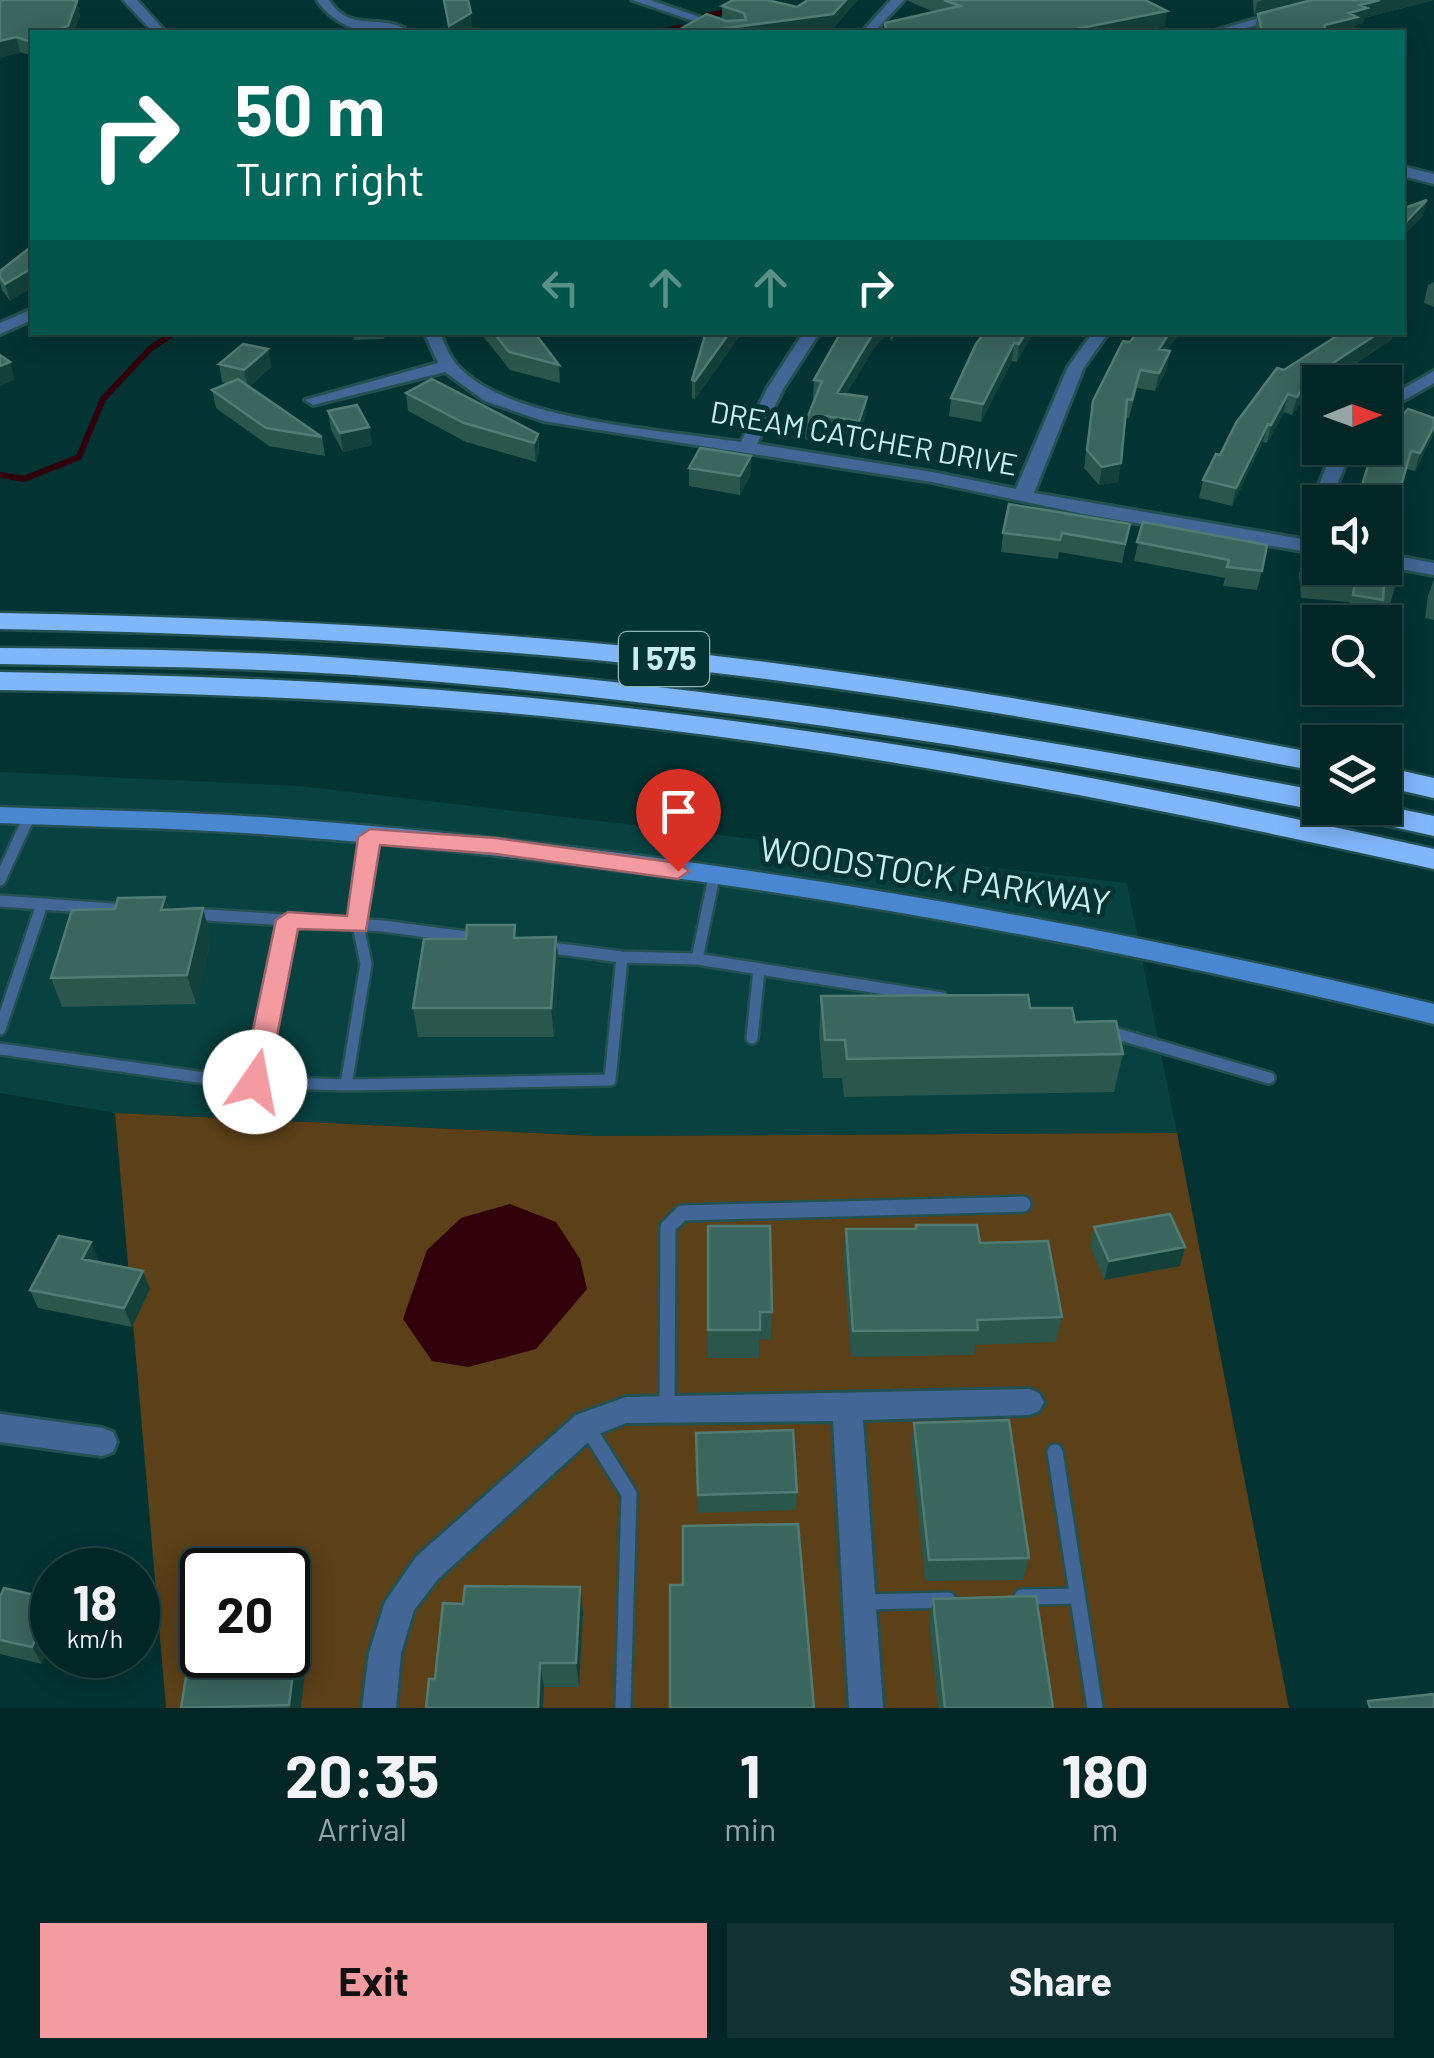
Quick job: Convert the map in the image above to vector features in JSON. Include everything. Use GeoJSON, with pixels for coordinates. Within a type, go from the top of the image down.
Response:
{"type":"FeatureCollection","features":[{"type":"Feature","properties":{"kind":"highway","name":"I 575"},"geometry":{"type":"LineString","coordinates":[[0,621],[267,627],[602,652],[973,700],[1302,760]]}},
{"type":"Feature","properties":{"kind":"highway"},"geometry":{"type":"LineString","coordinates":[[0,656],[324,665],[666,695],[979,737],[1302,799]]}},
{"type":"Feature","properties":{"kind":"highway","name":"I 575"},"geometry":{"type":"LineString","coordinates":[[0,681],[230,686],[386,696],[783,737],[1030,775],[1434,859]]}},
{"type":"Feature","properties":{"kind":"highway"},"geometry":{"type":"LineString","coordinates":[[1402,781],[1434,788]]}},
{"type":"Feature","properties":{"kind":"highway"},"geometry":{"type":"LineString","coordinates":[[1402,819],[1434,826]]}},
{"type":"Feature","properties":{"kind":"main road","name":"WOODSTOCK PARKWAY"},"geometry":{"type":"LineString","coordinates":[[0,815],[192,821],[514,848],[836,892],[1057,929],[1266,972],[1434,1014]]}},
{"type":"Feature","properties":{"kind":"street"},"geometry":{"type":"LineString","coordinates":[[130,0],[158,30]]}},
{"type":"Feature","properties":{"kind":"street"},"geometry":{"type":"LineString","coordinates":[[323,0],[342,21],[376,29],[398,28]]}},
{"type":"Feature","properties":{"kind":"street"},"geometry":{"type":"LineString","coordinates":[[638,0],[731,30]]}},
{"type":"Feature","properties":{"kind":"street"},"geometry":{"type":"LineString","coordinates":[[870,30],[898,0]]}},
{"type":"Feature","properties":{"kind":"street"},"geometry":{"type":"LineString","coordinates":[[1226,30],[1289,14]]}},
{"type":"Feature","properties":{"kind":"street"},"geometry":{"type":"LineString","coordinates":[[1405,172],[1434,179]]}},
{"type":"Feature","properties":{"kind":"street"},"geometry":{"type":"LineString","coordinates":[[0,328],[30,315]]}},
{"type":"Feature","properties":{"kind":"street"},"geometry":{"type":"LineString","coordinates":[[313,400],[448,366],[433,335]]}},
{"type":"Feature","properties":{"kind":"street"},"geometry":{"type":"LineString","coordinates":[[746,449],[774,389],[810,335]]}},
{"type":"Feature","properties":{"kind":"street"},"geometry":{"type":"LineString","coordinates":[[1024,496],[1028,478],[1076,367],[1098,335]]}},
{"type":"Feature","properties":{"kind":"street","name":"DREAM CATCHER DRIVE"},"geometry":{"type":"LineString","coordinates":[[448,366],[456,377],[474,388],[543,416],[932,478],[1302,544]]}},
{"type":"Feature","properties":{"kind":"street"},"geometry":{"type":"LineString","coordinates":[[1402,396],[1434,376]]}},
{"type":"Feature","properties":{"kind":"street"},"geometry":{"type":"LineString","coordinates":[[1402,563],[1434,569]]}},
{"type":"Feature","properties":{"kind":"street"},"geometry":{"type":"LineString","coordinates":[[378,1708],[385,1653],[401,1602],[427,1568],[586,1425],[626,1410],[1029,1402]]}},
{"type":"Feature","properties":{"kind":"street"},"geometry":{"type":"LineString","coordinates":[[847,1406],[866,1708]]}},
{"type":"Feature","properties":{"kind":"street"},"geometry":{"type":"LineString","coordinates":[[0,1428],[102,1442]]}},
{"type":"Feature","properties":{"kind":"lane"},"geometry":{"type":"LineString","coordinates":[[0,880],[28,817]]}},
{"type":"Feature","properties":{"kind":"lane"},"geometry":{"type":"LineString","coordinates":[[346,1085],[366,964],[358,925],[370,837]]}},
{"type":"Feature","properties":{"kind":"lane"},"geometry":{"type":"LineString","coordinates":[[697,959],[714,877]]}},
{"type":"Feature","properties":{"kind":"lane"},"geometry":{"type":"LineString","coordinates":[[0,901],[136,910]]}},
{"type":"Feature","properties":{"kind":"lane"},"geometry":{"type":"LineString","coordinates":[[0,1028],[42,904]]}},
{"type":"Feature","properties":{"kind":"lane"},"geometry":{"type":"LineString","coordinates":[[174,913],[358,925],[493,940]]}},
{"type":"Feature","properties":{"kind":"lane"},"geometry":{"type":"LineString","coordinates":[[255,1082],[288,920]]}},
{"type":"Feature","properties":{"kind":"lane"},"geometry":{"type":"LineString","coordinates":[[530,945],[622,957],[697,959],[872,984],[964,1002]]}},
{"type":"Feature","properties":{"kind":"lane"},"geometry":{"type":"LineString","coordinates":[[0,1049],[226,1082],[346,1085],[610,1080],[622,957]]}},
{"type":"Feature","properties":{"kind":"lane"},"geometry":{"type":"LineString","coordinates":[[752,1038],[760,970]]}},
{"type":"Feature","properties":{"kind":"lane"},"geometry":{"type":"LineString","coordinates":[[1093,1027],[1269,1078]]}},
{"type":"Feature","properties":{"kind":"lane"},"geometry":{"type":"LineString","coordinates":[[667,1410],[668,1227],[682,1212],[1023,1204]]}},
{"type":"Feature","properties":{"kind":"lane"},"geometry":{"type":"LineString","coordinates":[[586,1425],[630,1494],[623,1708]]}},
{"type":"Feature","properties":{"kind":"lane"},"geometry":{"type":"LineString","coordinates":[[1055,1452],[1095,1708]]}},
{"type":"Feature","properties":{"kind":"lane"},"geometry":{"type":"LineString","coordinates":[[998,1598],[1078,1596]]}},
{"type":"Feature","properties":{"kind":"lane"},"geometry":{"type":"LineString","coordinates":[[859,1602],[958,1600]]}},
{"type":"Feature","properties":{"kind":"shaded area"},"geometry":{"type":"Polygon","coordinates":[[[0,772],[301,786],[1127,883],[1177,1133],[598,1136],[115,1113],[0,1093],[0,772]]]}},
{"type":"Feature","properties":{"kind":"shaded area"},"geometry":{"type":"Polygon","coordinates":[[[115,1113],[598,1136],[1177,1133],[1289,1708],[166,1708],[160,1638],[160,1548],[152,1548],[115,1113]]]}},
{"type":"Feature","properties":{"kind":"shaded area"},"geometry":{"type":"Polygon","coordinates":[[[510,1204],[556,1222],[580,1259],[587,1289],[536,1349],[468,1367],[432,1361],[403,1319],[427,1250],[461,1218],[510,1204]]]}},
{"type":"Feature","properties":{"kind":"building"},"geometry":{"type":"Polygon","coordinates":[[[0,0],[77,1],[68,26],[30,30],[28,41],[16,37],[0,41],[0,0]]]}},
{"type":"Feature","properties":{"kind":"building"},"geometry":{"type":"Polygon","coordinates":[[[444,0],[468,0],[471,13],[449,26],[444,0]]]}},
{"type":"Feature","properties":{"kind":"building"},"geometry":{"type":"Polygon","coordinates":[[[733,0],[767,0],[797,7],[808,0],[846,0],[833,14],[712,30],[679,30],[707,14],[726,21],[746,20],[744,13],[722,6],[733,0]]]}},
{"type":"Feature","properties":{"kind":"building"},"geometry":{"type":"Polygon","coordinates":[[[944,0],[1145,0],[1167,11],[1076,29],[1082,30],[886,30],[885,23],[960,6],[944,0]]]}},
{"type":"Feature","properties":{"kind":"building"},"geometry":{"type":"Polygon","coordinates":[[[1312,0],[1380,0],[1360,5],[1367,8],[1349,13],[1357,17],[1325,25],[1324,30],[1262,30],[1258,14],[1312,0]]]}},
{"type":"Feature","properties":{"kind":"building"},"geometry":{"type":"Polygon","coordinates":[[[1427,200],[1405,223],[1405,208],[1427,200]]]}},
{"type":"Feature","properties":{"kind":"building"},"geometry":{"type":"Polygon","coordinates":[[[30,248],[30,269],[5,284],[0,271],[30,248]]]}},
{"type":"Feature","properties":{"kind":"building"},"geometry":{"type":"Polygon","coordinates":[[[495,335],[536,335],[559,365],[509,352],[495,335]]]}},
{"type":"Feature","properties":{"kind":"building"},"geometry":{"type":"Polygon","coordinates":[[[705,335],[728,335],[695,381],[692,380],[705,335]]]}},
{"type":"Feature","properties":{"kind":"building"},"geometry":{"type":"Polygon","coordinates":[[[839,335],[872,335],[837,393],[867,397],[859,421],[825,416],[819,427],[806,421],[822,381],[814,380],[839,335]]]}},
{"type":"Feature","properties":{"kind":"building"},"geometry":{"type":"Polygon","coordinates":[[[983,335],[1024,335],[1019,344],[1014,343],[983,404],[951,398],[983,335]]]}},
{"type":"Feature","properties":{"kind":"building"},"geometry":{"type":"Polygon","coordinates":[[[1136,335],[1168,335],[1159,349],[1170,351],[1159,373],[1140,370],[1132,400],[1127,399],[1121,463],[1102,467],[1087,450],[1093,401],[1123,341],[1130,342],[1136,335]]]}},
{"type":"Feature","properties":{"kind":"building"},"geometry":{"type":"Polygon","coordinates":[[[1338,335],[1375,335],[1330,365],[1302,365],[1302,390],[1297,397],[1288,394],[1236,488],[1203,480],[1236,423],[1277,368],[1284,370],[1338,335]]]}},
{"type":"Feature","properties":{"kind":"building"},"geometry":{"type":"Polygon","coordinates":[[[243,344],[268,349],[244,370],[219,364],[243,344]]]}},
{"type":"Feature","properties":{"kind":"building"},"geometry":{"type":"Polygon","coordinates":[[[238,379],[322,437],[266,428],[212,390],[238,379]]]}},
{"type":"Feature","properties":{"kind":"building"},"geometry":{"type":"Polygon","coordinates":[[[432,379],[538,434],[534,443],[464,423],[406,393],[432,379]]]}},
{"type":"Feature","properties":{"kind":"building"},"geometry":{"type":"Polygon","coordinates":[[[357,405],[369,427],[340,433],[328,411],[357,405]]]}},
{"type":"Feature","properties":{"kind":"building"},"geometry":{"type":"Polygon","coordinates":[[[1408,409],[1434,418],[1420,453],[1411,451],[1401,485],[1362,485],[1368,465],[1402,465],[1402,415],[1408,409]]]}},
{"type":"Feature","properties":{"kind":"building"},"geometry":{"type":"Polygon","coordinates":[[[700,448],[751,456],[740,476],[689,468],[700,448]]]}},
{"type":"Feature","properties":{"kind":"building"},"geometry":{"type":"Polygon","coordinates":[[[1009,504],[1130,524],[1125,544],[1062,533],[1060,540],[1003,533],[1009,504]]]}},
{"type":"Feature","properties":{"kind":"building"},"geometry":{"type":"Polygon","coordinates":[[[1143,522],[1267,545],[1262,571],[1227,567],[1229,560],[1137,542],[1143,522]]]}},
{"type":"Feature","properties":{"kind":"building"},"geometry":{"type":"Polygon","coordinates":[[[1355,585],[1384,585],[1383,600],[1353,595],[1355,585]]]}},
{"type":"Feature","properties":{"kind":"building"},"geometry":{"type":"Polygon","coordinates":[[[165,897],[161,910],[203,908],[187,975],[51,978],[72,910],[115,909],[118,898],[165,897]]]}},
{"type":"Feature","properties":{"kind":"building"},"geometry":{"type":"Polygon","coordinates":[[[467,925],[515,925],[514,938],[556,937],[551,1008],[413,1008],[424,939],[466,939],[467,925]]]}},
{"type":"Feature","properties":{"kind":"building"},"geometry":{"type":"Polygon","coordinates":[[[1028,995],[1030,1008],[1072,1008],[1075,1022],[1116,1021],[1123,1054],[847,1059],[845,1040],[825,1040],[821,996],[1028,995]]]}},
{"type":"Feature","properties":{"kind":"building"},"geometry":{"type":"Polygon","coordinates":[[[1170,1214],[1185,1247],[1109,1261],[1094,1227],[1170,1214]]]}},
{"type":"Feature","properties":{"kind":"building"},"geometry":{"type":"Polygon","coordinates":[[[916,1225],[977,1225],[980,1243],[1048,1241],[1062,1317],[977,1320],[978,1330],[853,1331],[846,1229],[916,1229],[916,1225]]]}},
{"type":"Feature","properties":{"kind":"building"},"geometry":{"type":"Polygon","coordinates":[[[708,1226],[770,1226],[772,1312],[760,1312],[760,1330],[708,1330],[708,1226]]]}},
{"type":"Feature","properties":{"kind":"building"},"geometry":{"type":"Polygon","coordinates":[[[59,1236],[91,1242],[82,1259],[143,1271],[124,1308],[30,1290],[59,1236]]]}},
{"type":"Feature","properties":{"kind":"building"},"geometry":{"type":"Polygon","coordinates":[[[1009,1420],[1029,1558],[929,1560],[914,1423],[1009,1420]]]}},
{"type":"Feature","properties":{"kind":"building"},"geometry":{"type":"Polygon","coordinates":[[[793,1430],[797,1492],[698,1495],[696,1433],[793,1430]]]}},
{"type":"Feature","properties":{"kind":"building"},"geometry":{"type":"Polygon","coordinates":[[[798,1524],[814,1708],[670,1708],[670,1585],[683,1585],[683,1526],[798,1524]]]}},
{"type":"Feature","properties":{"kind":"building"},"geometry":{"type":"Polygon","coordinates":[[[465,1586],[580,1587],[576,1663],[540,1663],[538,1708],[426,1708],[429,1679],[435,1679],[443,1603],[463,1604],[465,1586]]]}},
{"type":"Feature","properties":{"kind":"building"},"geometry":{"type":"Polygon","coordinates":[[[4,1588],[30,1594],[30,1647],[0,1640],[0,1597],[4,1588]]]}},
{"type":"Feature","properties":{"kind":"building"},"geometry":{"type":"Polygon","coordinates":[[[1036,1596],[1053,1708],[945,1708],[933,1599],[1036,1596]]]}},
{"type":"Feature","properties":{"kind":"building"},"geometry":{"type":"Polygon","coordinates":[[[186,1678],[292,1678],[289,1705],[181,1708],[186,1678]]]}},
{"type":"Feature","properties":{"kind":"building"},"geometry":{"type":"Polygon","coordinates":[[[1434,1694],[1434,1708],[1370,1708],[1368,1701],[1434,1694]]]}},
{"type":"Feature","properties":{"kind":"waterway"},"geometry":{"type":"LineString","coordinates":[[704,16],[729,11]]}},
{"type":"Feature","properties":{"kind":"waterway"},"geometry":{"type":"LineString","coordinates":[[668,30],[681,27]]}},
{"type":"Feature","properties":{"kind":"waterway"},"geometry":{"type":"LineString","coordinates":[[0,475],[24,479],[79,457],[103,399],[150,349],[171,335]]}},
{"type":"Feature","properties":{"kind":"route"},"geometry":{"type":"LineString","coordinates":[[255,1082],[288,920],[358,925],[370,837],[496,846],[678,871]]}}]}
